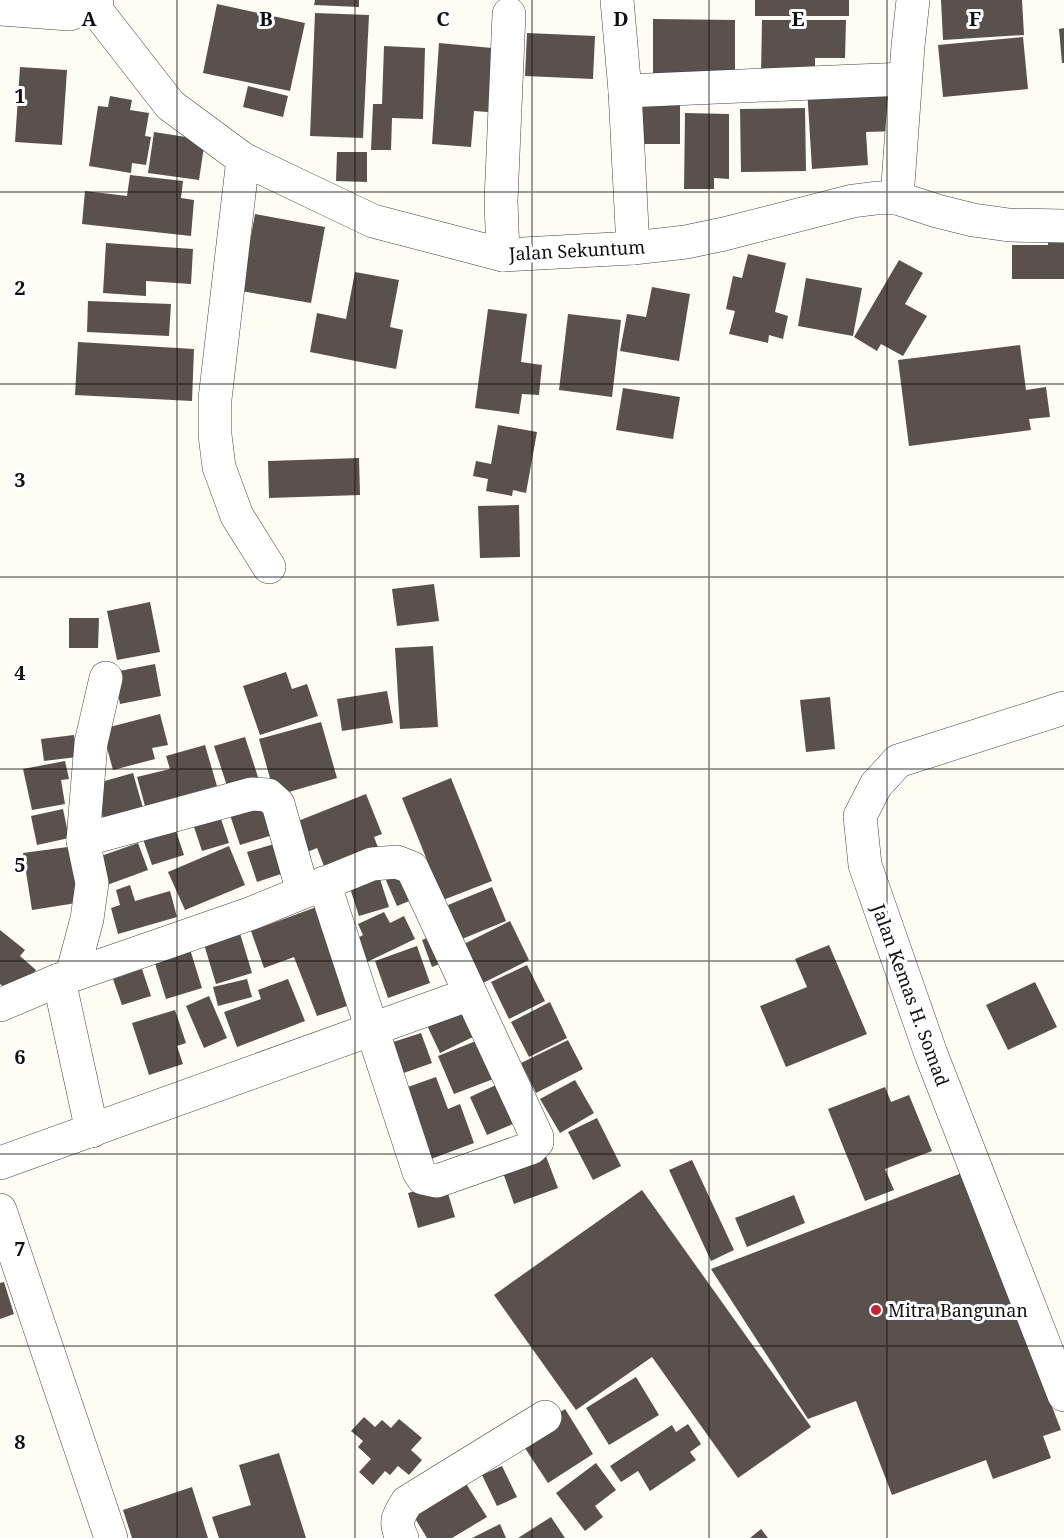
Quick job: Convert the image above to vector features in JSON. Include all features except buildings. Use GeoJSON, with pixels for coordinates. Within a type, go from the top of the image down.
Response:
{"type":"FeatureCollection","features":[{"type":"Feature","properties":{"kind":"street"},"geometry":{"type":"LineString","coordinates":[[617,0],[625,91],[633,248]]}},
{"type":"Feature","properties":{"kind":"street"},"geometry":{"type":"LineString","coordinates":[[897,198],[913,0]]}},
{"type":"Feature","properties":{"kind":"street"},"geometry":{"type":"LineString","coordinates":[[0,9],[69,14],[95,3]]}},
{"type":"Feature","properties":{"kind":"street","name":"Jalan Sekuntum"},"geometry":{"type":"LineString","coordinates":[[95,3],[170,105],[243,159],[373,221],[503,255],[633,248],[686,242],[853,201],[877,198],[897,198],[973,220],[1009,225],[1064,226]]}},
{"type":"Feature","properties":{"kind":"street"},"geometry":{"type":"LineString","coordinates":[[503,255],[501,201],[508,14]]}},
{"type":"Feature","properties":{"kind":"street"},"geometry":{"type":"LineString","coordinates":[[625,91],[905,79]]}},
{"type":"Feature","properties":{"kind":"street"},"geometry":{"type":"LineString","coordinates":[[243,159],[215,399],[215,435],[219,467],[237,516],[269,567]]}},
{"type":"Feature","properties":{"kind":"street"},"geometry":{"type":"LineString","coordinates":[[92,1131],[66,977],[87,919],[92,883],[83,840],[91,743],[106,678]]}},
{"type":"Feature","properties":{"kind":"street","name":"Jalan Kemas H. Somad"},"geometry":{"type":"LineString","coordinates":[[1064,708],[898,762],[876,785],[860,816],[865,865],[931,1054],[1064,1395]]}},
{"type":"Feature","properties":{"kind":"street"},"geometry":{"type":"LineString","coordinates":[[0,1005],[66,977],[252,913],[313,888],[372,864],[396,862],[412,868],[537,1137],[537,1142],[531,1148],[437,1181],[423,1179],[373,1030],[313,888],[278,804],[268,795],[252,794],[83,840]]}},
{"type":"Feature","properties":{"kind":"street"},"geometry":{"type":"LineString","coordinates":[[0,1163],[470,994]]}},
{"type":"Feature","properties":{"kind":"street"},"geometry":{"type":"LineString","coordinates":[[0,1210],[111,1538]]}},
{"type":"Feature","properties":{"kind":"street"},"geometry":{"type":"LineString","coordinates":[[402,1538],[398,1530],[399,1516],[407,1502],[545,1417]]}},
{"type":"Feature","properties":{"kind":"place","name":"Mitra Bangunan"},"geometry":{"type":"Point","coordinates":[876,1310]}}]}
